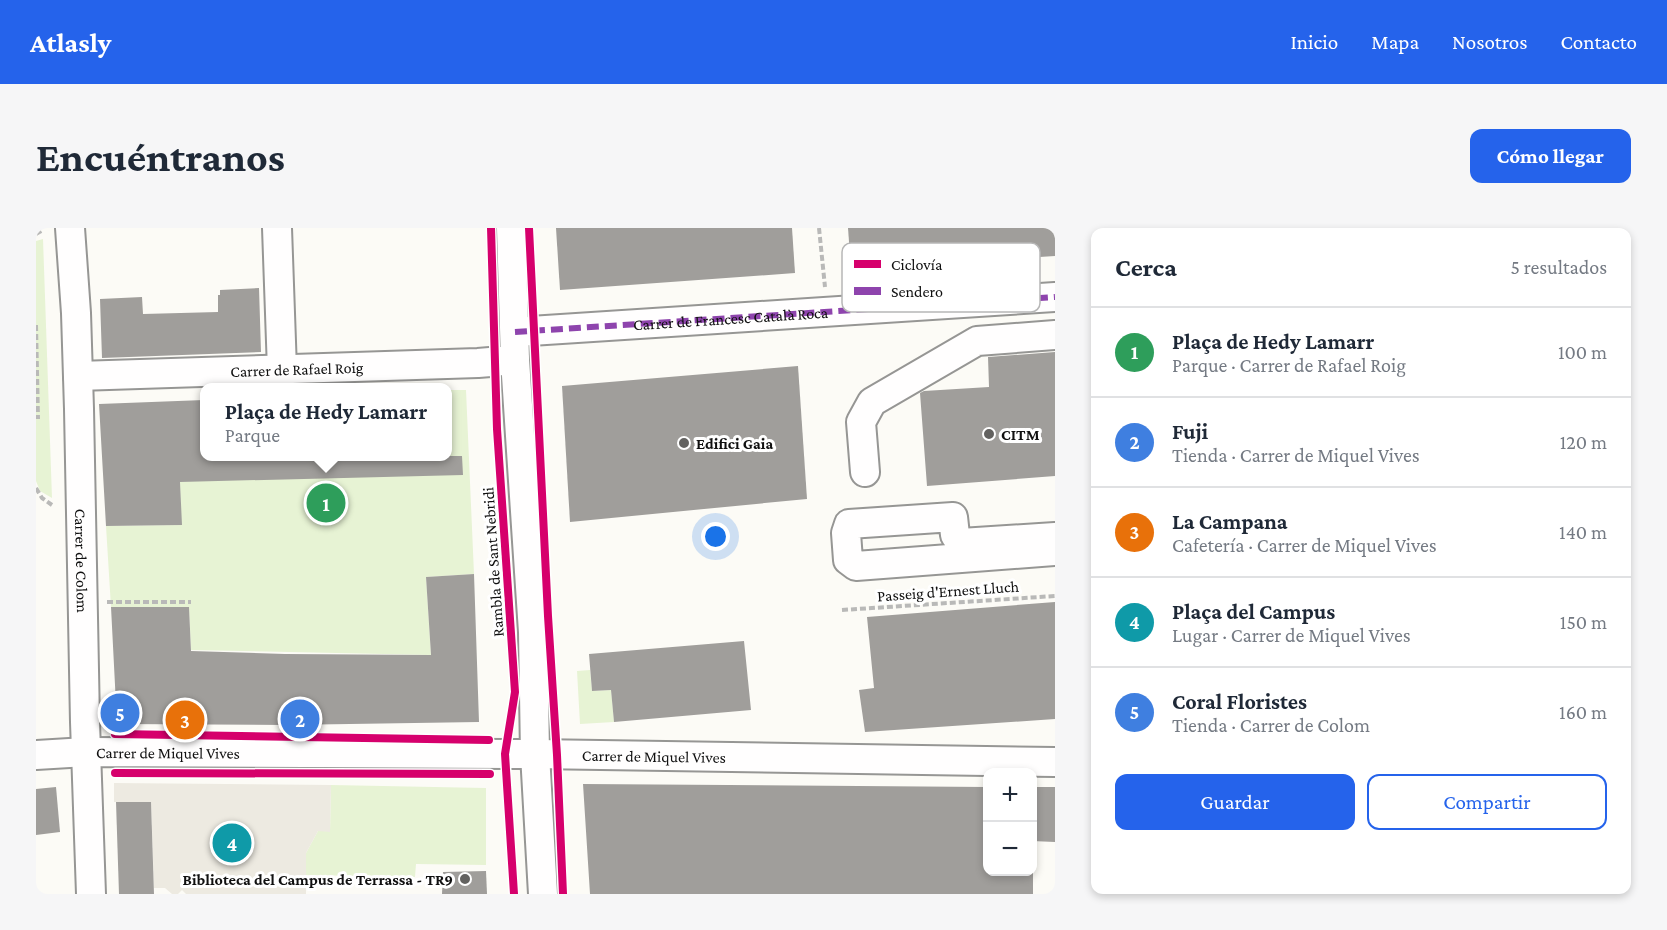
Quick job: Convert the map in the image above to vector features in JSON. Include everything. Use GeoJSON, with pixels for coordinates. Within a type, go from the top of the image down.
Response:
{"type":"FeatureCollection","features":[{"type":"Feature","properties":{"kind":"street"},"geometry":{"type":"LineString","coordinates":[[277,228],[282,370]]}},
{"type":"Feature","properties":{"kind":"street"},"geometry":{"type":"LineString","coordinates":[[511,228],[515,346],[533,632],[535,754],[543,894]]}},
{"type":"Feature","properties":{"kind":"street","name":"Carrer de Colom"},"geometry":{"type":"LineString","coordinates":[[57,229],[78,376],[91,894]]}},
{"type":"Feature","properties":{"kind":"street","name":"Carrer de Francesc Català Roca"},"geometry":{"type":"LineString","coordinates":[[1040,298],[1055,297]]}},
{"type":"Feature","properties":{"kind":"street","name":"Carrer de Francesc Català Roca"},"geometry":{"type":"LineString","coordinates":[[515,346],[842,311]]}},
{"type":"Feature","properties":{"kind":"street"},"geometry":{"type":"LineString","coordinates":[[865,472],[861,422],[872,402],[977,341],[1055,336]]}},
{"type":"Feature","properties":{"kind":"street","name":"Carrer de Rafael Roig"},"geometry":{"type":"LineString","coordinates":[[78,376],[478,363],[515,346]]}},
{"type":"Feature","properties":{"kind":"street"},"geometry":{"type":"LineString","coordinates":[[1055,537],[961,543],[955,535],[953,518],[849,524],[846,533],[848,560],[856,566],[1055,551]]}},
{"type":"Feature","properties":{"kind":"street","name":"Carrer de Miquel Vives"},"geometry":{"type":"LineString","coordinates":[[36,755],[86,752],[535,754],[1055,762]]}},
{"type":"Feature","properties":{"kind":"path"},"geometry":{"type":"LineString","coordinates":[[819,228],[827,312]]}},
{"type":"Feature","properties":{"kind":"path"},"geometry":{"type":"LineString","coordinates":[[36,234],[57,229]]}},
{"type":"Feature","properties":{"kind":"path"},"geometry":{"type":"LineString","coordinates":[[36,325],[38,419]]}},
{"type":"Feature","properties":{"kind":"path"},"geometry":{"type":"LineString","coordinates":[[36,488],[42,498],[52,505]]}},
{"type":"Feature","properties":{"kind":"path"},"geometry":{"type":"LineString","coordinates":[[84,603],[191,602]]}},
{"type":"Feature","properties":{"kind":"green space"},"geometry":{"type":"Polygon","coordinates":[[[43,239],[52,498],[40,491],[36,481],[36,241],[43,239]]]}},
{"type":"Feature","properties":{"kind":"green space"},"geometry":{"type":"Polygon","coordinates":[[[452,390],[466,390],[474,574],[426,577],[431,655],[191,650],[189,607],[111,607],[106,526],[181,525],[180,482],[396,461],[452,461],[452,390]]]}},
{"type":"Feature","properties":{"kind":"green space"},"geometry":{"type":"Polygon","coordinates":[[[590,670],[592,691],[611,690],[614,722],[580,724],[577,671],[590,670]]]}},
{"type":"Feature","properties":{"kind":"green space"},"geometry":{"type":"Polygon","coordinates":[[[331,785],[486,788],[486,865],[416,864],[415,877],[306,875],[306,853],[318,831],[330,831],[331,785]]]}},
{"type":"Feature","properties":{"kind":"shaded area"},"geometry":{"type":"Polygon","coordinates":[[[114,783],[331,785],[330,832],[318,831],[306,853],[306,894],[186,894],[182,890],[178,894],[172,894],[165,888],[154,888],[151,802],[114,802],[114,783]]]}},
{"type":"Feature","properties":{"kind":"building"},"geometry":{"type":"Polygon","coordinates":[[[556,228],[792,228],[795,273],[560,290],[556,228]]]}},
{"type":"Feature","properties":{"kind":"building"},"geometry":{"type":"Polygon","coordinates":[[[848,228],[1055,228],[1055,256],[1040,257],[1040,243],[849,243],[848,228]]]}},
{"type":"Feature","properties":{"kind":"building"},"geometry":{"type":"Polygon","coordinates":[[[259,288],[261,352],[102,358],[100,299],[142,297],[143,314],[218,312],[220,290],[259,288]]]}},
{"type":"Feature","properties":{"kind":"building","name":"CITM"},"geometry":{"type":"Polygon","coordinates":[[[1055,352],[1055,476],[927,486],[920,393],[989,387],[988,357],[1055,352]]]}},
{"type":"Feature","properties":{"kind":"building","name":"Edifici Gaia"},"geometry":{"type":"Polygon","coordinates":[[[798,366],[807,499],[570,522],[562,386],[798,366]]]}},
{"type":"Feature","properties":{"kind":"building"},"geometry":{"type":"Polygon","coordinates":[[[200,400],[200,461],[452,461],[452,456],[462,456],[463,475],[180,482],[182,525],[106,526],[99,404],[200,400]]]}},
{"type":"Feature","properties":{"kind":"building"},"geometry":{"type":"Polygon","coordinates":[[[474,574],[479,722],[285,725],[117,724],[111,607],[189,607],[191,651],[431,655],[426,577],[474,574]]]}},
{"type":"Feature","properties":{"kind":"building"},"geometry":{"type":"Polygon","coordinates":[[[1055,602],[1055,719],[865,732],[859,690],[874,688],[867,617],[1055,602]]]}},
{"type":"Feature","properties":{"kind":"building"},"geometry":{"type":"Polygon","coordinates":[[[744,641],[751,710],[614,722],[611,690],[592,691],[589,654],[744,641]]]}},
{"type":"Feature","properties":{"kind":"building"},"geometry":{"type":"Polygon","coordinates":[[[583,784],[983,787],[983,876],[1033,876],[1033,894],[590,894],[583,784]]]}},
{"type":"Feature","properties":{"kind":"building"},"geometry":{"type":"Polygon","coordinates":[[[56,787],[60,832],[36,835],[36,789],[56,787]]]}},
{"type":"Feature","properties":{"kind":"building"},"geometry":{"type":"Polygon","coordinates":[[[1037,787],[1055,787],[1055,842],[1037,841],[1037,787]]]}},
{"type":"Feature","properties":{"kind":"building"},"geometry":{"type":"Polygon","coordinates":[[[116,802],[151,802],[154,894],[119,894],[116,802]]]}},
{"type":"Feature","properties":{"kind":"building"},"geometry":{"type":"Polygon","coordinates":[[[486,871],[487,894],[442,894],[443,872],[486,871]]]}},
{"type":"Feature","properties":{"kind":"marked path"},"geometry":{"type":"LineString","coordinates":[[1040,298],[1055,297]]}},
{"type":"Feature","properties":{"kind":"marked path"},"geometry":{"type":"LineString","coordinates":[[515,332],[842,311]]}},
{"type":"Feature","properties":{"kind":"cycle path","name":"Rambla de Sant Nebridi"},"geometry":{"type":"LineString","coordinates":[[491,228],[497,429],[515,692],[505,754],[514,894]]}},
{"type":"Feature","properties":{"kind":"cycle path"},"geometry":{"type":"LineString","coordinates":[[529,228],[563,894]]}},
{"type":"Feature","properties":{"kind":"cycle path"},"geometry":{"type":"LineString","coordinates":[[115,734],[489,740]]}},
{"type":"Feature","properties":{"kind":"cycle path"},"geometry":{"type":"LineString","coordinates":[[115,773],[490,774]]}},
{"type":"Feature","properties":{"kind":"place","name":"CITM"},"geometry":{"type":"Point","coordinates":[989,434]}},
{"type":"Feature","properties":{"kind":"place","name":"Edifici Gaia"},"geometry":{"type":"Point","coordinates":[684,443]}},
{"type":"Feature","properties":{"kind":"place","name":"Plaça de Hedy Lamarr"},"geometry":{"type":"Point","coordinates":[326,503]}},
{"type":"Feature","properties":{"kind":"place","name":"Coral Floristes"},"geometry":{"type":"Point","coordinates":[120,713]}},
{"type":"Feature","properties":{"kind":"place","name":"Fuji"},"geometry":{"type":"Point","coordinates":[300,719]}},
{"type":"Feature","properties":{"kind":"place","name":"La Campana"},"geometry":{"type":"Point","coordinates":[185,720]}},
{"type":"Feature","properties":{"kind":"place","name":"Plaça del Campus"},"geometry":{"type":"Point","coordinates":[232,843]}},
{"type":"Feature","properties":{"kind":"place","name":"Biblioteca del Campus de Terrassa - TR9"},"geometry":{"type":"Point","coordinates":[465,879]}}]}
